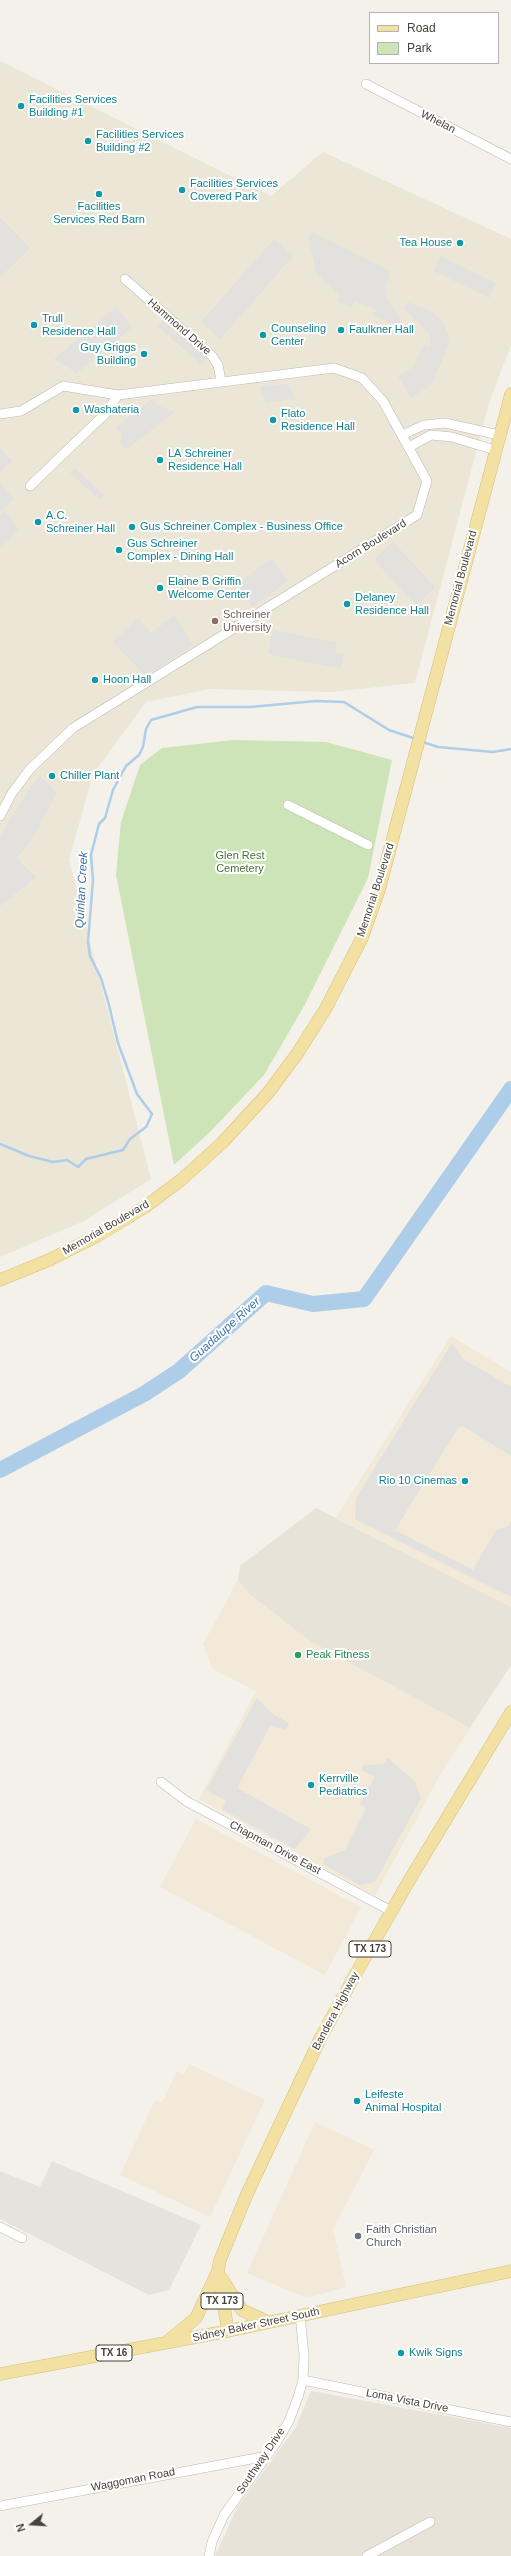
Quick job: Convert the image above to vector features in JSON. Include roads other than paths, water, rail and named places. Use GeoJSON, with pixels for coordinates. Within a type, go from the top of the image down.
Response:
{"type":"FeatureCollection","features":[{"type":"Feature","properties":{"kind":"main road","name":"Memorial Boulevard"},"geometry":{"type":"LineString","coordinates":[[0,1280],[77,1247],[145,1207],[181,1180],[222,1143],[268,1093],[313,1031],[353,957],[379,890],[511,394]]}},
{"type":"Feature","properties":{"kind":"main road","name":"Bandera Highway"},"geometry":{"type":"LineString","coordinates":[[228,2331],[218,2270],[220,2260],[247,2194],[320,2039],[391,1911],[511,1712]]}},
{"type":"Feature","properties":{"kind":"main road"},"geometry":{"type":"LineString","coordinates":[[218,2270],[227,2290],[242,2310],[268,2322]]}},
{"type":"Feature","properties":{"kind":"main road"},"geometry":{"type":"LineString","coordinates":[[165,2343],[196,2318],[218,2270]]}},
{"type":"Feature","properties":{"kind":"main road","name":"Sidney Baker Street South"},"geometry":{"type":"LineString","coordinates":[[0,2374],[228,2331],[511,2271]]}},
{"type":"Feature","properties":{"kind":"street","name":"Whelan"},"geometry":{"type":"LineString","coordinates":[[366,84],[511,159]]}},
{"type":"Feature","properties":{"kind":"street","name":"Hammond Drive"},"geometry":{"type":"LineString","coordinates":[[125,279],[212,356],[218,365],[221,381]]}},
{"type":"Feature","properties":{"kind":"street","name":"Acorn Boulevard"},"geometry":{"type":"LineString","coordinates":[[0,414],[21,411],[63,386],[118,395],[334,368],[362,378],[383,401],[427,481],[416,515],[73,728],[30,769],[12,793],[0,816]]}},
{"type":"Feature","properties":{"kind":"street"},"geometry":{"type":"LineString","coordinates":[[30,486],[106,413],[118,395]]}},
{"type":"Feature","properties":{"kind":"street"},"geometry":{"type":"LineString","coordinates":[[402,435],[424,425],[445,423],[499,435]]}},
{"type":"Feature","properties":{"kind":"street"},"geometry":{"type":"LineString","coordinates":[[409,447],[431,435],[452,437],[495,450]]}},
{"type":"Feature","properties":{"kind":"street"},"geometry":{"type":"LineString","coordinates":[[288,805],[368,845]]}},
{"type":"Feature","properties":{"kind":"street","name":"Chapman Drive East"},"geometry":{"type":"LineString","coordinates":[[161,1782],[186,1801],[391,1911]]}},
{"type":"Feature","properties":{"kind":"street"},"geometry":{"type":"LineString","coordinates":[[0,2227],[22,2238]]}},
{"type":"Feature","properties":{"kind":"street","name":"Southway Drive"},"geometry":{"type":"LineString","coordinates":[[209,2556],[212,2542],[224,2516],[289,2420],[303,2380],[303,2338],[300,2315]]}},
{"type":"Feature","properties":{"kind":"street","name":"Loma Vista Drive"},"geometry":{"type":"LineString","coordinates":[[303,2380],[511,2422]]}},
{"type":"Feature","properties":{"kind":"street","name":"Waggoman Road"},"geometry":{"type":"LineString","coordinates":[[0,2506],[266,2456]]}},
{"type":"Feature","properties":{"kind":"street"},"geometry":{"type":"LineString","coordinates":[[367,2556],[430,2522]]}},
{"type":"Feature","properties":{"kind":"waterway","name":"Quinlan Creek"},"geometry":{"type":"LineString","coordinates":[[0,1144],[29,1156],[53,1162],[67,1160],[78,1167],[86,1159],[123,1150],[130,1139],[146,1127],[152,1114],[137,1094],[118,1043],[101,978],[90,956],[88,942],[93,880],[91,855],[99,824],[105,818],[113,790],[126,766],[139,755],[143,747],[146,729],[151,720],[197,707],[250,707],[316,701],[344,702],[389,730],[416,739]]}},
{"type":"Feature","properties":{"kind":"waterway","name":"Quinlan Creek"},"geometry":{"type":"LineString","coordinates":[[423,742],[438,747],[493,752],[511,749]]}},
{"type":"Feature","properties":{"kind":"waterway","name":"Guadalupe River"},"geometry":{"type":"LineString","coordinates":[[0,1470],[144,1394],[179,1371],[266,1293],[313,1304],[364,1299],[511,1089]]}},
{"type":"Feature","properties":{"kind":"place","name":"Facilities Services Building #1"},"geometry":{"type":"Point","coordinates":[21,106]}},
{"type":"Feature","properties":{"kind":"place","name":"Facilities Services Building #2"},"geometry":{"type":"Point","coordinates":[88,141]}},
{"type":"Feature","properties":{"kind":"place","name":"Facilities Services Covered Park"},"geometry":{"type":"Point","coordinates":[182,190]}},
{"type":"Feature","properties":{"kind":"place","name":"Facilities Services Red Barn"},"geometry":{"type":"Point","coordinates":[99,194]}},
{"type":"Feature","properties":{"kind":"place","name":"Tea House"},"geometry":{"type":"Point","coordinates":[460,243]}},
{"type":"Feature","properties":{"kind":"place","name":"Trull Residence Hall"},"geometry":{"type":"Point","coordinates":[34,325]}},
{"type":"Feature","properties":{"kind":"place","name":"Faulkner Hall"},"geometry":{"type":"Point","coordinates":[341,330]}},
{"type":"Feature","properties":{"kind":"place","name":"Counseling Center"},"geometry":{"type":"Point","coordinates":[263,335]}},
{"type":"Feature","properties":{"kind":"place","name":"Guy Griggs Building"},"geometry":{"type":"Point","coordinates":[144,354]}},
{"type":"Feature","properties":{"kind":"place","name":"Washateria"},"geometry":{"type":"Point","coordinates":[76,410]}},
{"type":"Feature","properties":{"kind":"place","name":"Flato Residence Hall"},"geometry":{"type":"Point","coordinates":[273,420]}},
{"type":"Feature","properties":{"kind":"place","name":"LA Schreiner Residence Hall"},"geometry":{"type":"Point","coordinates":[160,460]}},
{"type":"Feature","properties":{"kind":"place","name":"A.C. Schreiner Hall"},"geometry":{"type":"Point","coordinates":[38,522]}},
{"type":"Feature","properties":{"kind":"place","name":"Gus Schreiner Complex - Business Office"},"geometry":{"type":"Point","coordinates":[132,527]}},
{"type":"Feature","properties":{"kind":"place","name":"Gus Schreiner Complex - Dining Hall"},"geometry":{"type":"Point","coordinates":[119,550]}},
{"type":"Feature","properties":{"kind":"place","name":"Elaine B Griffin Welcome Center"},"geometry":{"type":"Point","coordinates":[160,588]}},
{"type":"Feature","properties":{"kind":"place","name":"Delaney Residence Hall"},"geometry":{"type":"Point","coordinates":[347,604]}},
{"type":"Feature","properties":{"kind":"place","name":"Schreiner University"},"geometry":{"type":"Point","coordinates":[215,621]}},
{"type":"Feature","properties":{"kind":"place","name":"Hoon Hall"},"geometry":{"type":"Point","coordinates":[95,680]}},
{"type":"Feature","properties":{"kind":"place","name":"Chiller Plant"},"geometry":{"type":"Point","coordinates":[52,776]}},
{"type":"Feature","properties":{"kind":"place","name":"Rio 10 Cinemas"},"geometry":{"type":"Point","coordinates":[465,1481]}},
{"type":"Feature","properties":{"kind":"place","name":"Peak Fitness"},"geometry":{"type":"Point","coordinates":[298,1655]}},
{"type":"Feature","properties":{"kind":"place","name":"Kerrville Pediatrics"},"geometry":{"type":"Point","coordinates":[311,1785]}},
{"type":"Feature","properties":{"kind":"place","name":"Leifeste Animal Hospital"},"geometry":{"type":"Point","coordinates":[357,2101]}},
{"type":"Feature","properties":{"kind":"place","name":"Faith Christian Church"},"geometry":{"type":"Point","coordinates":[358,2236]}},
{"type":"Feature","properties":{"kind":"place","name":"Kwik Signs"},"geometry":{"type":"Point","coordinates":[401,2353]}},
{"type":"Feature","properties":{"kind":"park label","name":"Glen Rest Cemetery"},"geometry":{"type":"Point","coordinates":[240,862]}}]}
